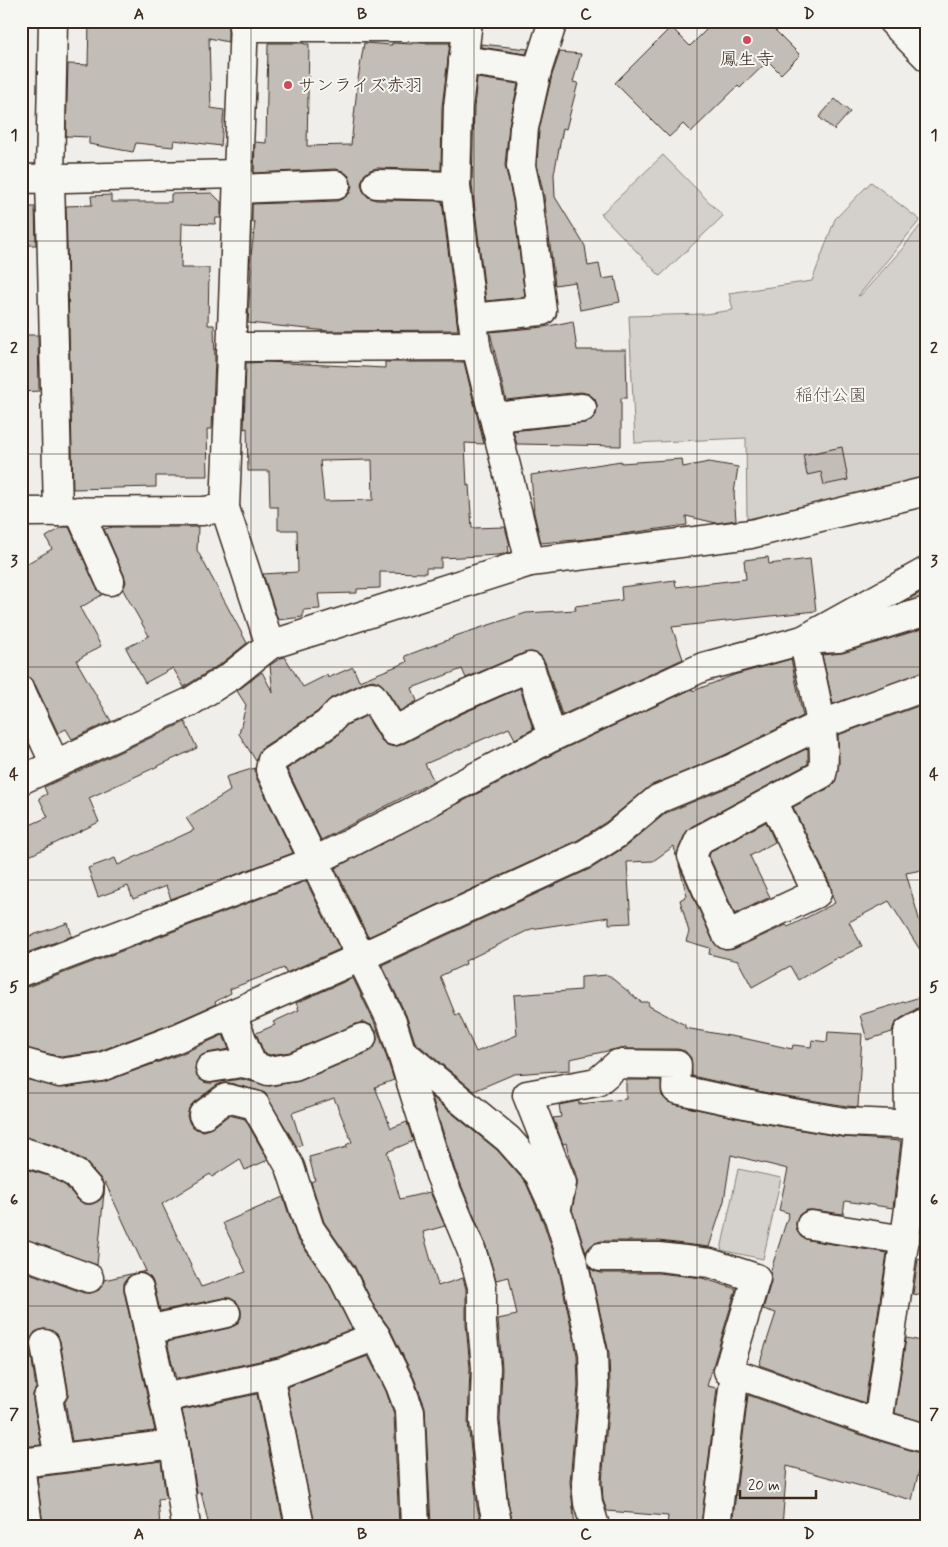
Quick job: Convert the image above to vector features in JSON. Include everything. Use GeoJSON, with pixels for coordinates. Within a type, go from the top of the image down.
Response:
{"type":"FeatureCollection","features":[{"type":"Feature","properties":{"kind":"street"},"geometry":{"type":"LineString","coordinates":[[53,21],[50,178],[68,512],[110,581]]}},
{"type":"Feature","properties":{"kind":"street"},"geometry":{"type":"LineString","coordinates":[[472,318],[542,311],[528,198],[521,166],[524,128],[537,71],[553,21]]}},
{"type":"Feature","properties":{"kind":"street"},"geometry":{"type":"LineString","coordinates":[[892,21],[927,57]]}},
{"type":"Feature","properties":{"kind":"street"},"geometry":{"type":"LineString","coordinates":[[270,645],[225,508],[244,24],[467,24],[458,107],[456,186],[476,346],[530,562]]}},
{"type":"Feature","properties":{"kind":"street"},"geometry":{"type":"LineString","coordinates":[[463,60],[537,71]]}},
{"type":"Feature","properties":{"kind":"street"},"geometry":{"type":"LineString","coordinates":[[21,179],[50,178],[336,185]]}},
{"type":"Feature","properties":{"kind":"street"},"geometry":{"type":"LineString","coordinates":[[377,184],[456,186]]}},
{"type":"Feature","properties":{"kind":"street"},"geometry":{"type":"LineString","coordinates":[[232,346],[476,346]]}},
{"type":"Feature","properties":{"kind":"street"},"geometry":{"type":"LineString","coordinates":[[494,417],[582,408]]}},
{"type":"Feature","properties":{"kind":"street"},"geometry":{"type":"LineString","coordinates":[[21,780],[190,702],[231,676],[270,645],[530,562],[751,534],[927,491]]}},
{"type":"Feature","properties":{"kind":"street"},"geometry":{"type":"LineString","coordinates":[[21,512],[202,511],[225,508]]}},
{"type":"Feature","properties":{"kind":"street"},"geometry":{"type":"LineString","coordinates":[[804,640],[927,571]]}},
{"type":"Feature","properties":{"kind":"street"},"geometry":{"type":"LineString","coordinates":[[21,972],[315,861],[552,737],[703,667],[804,640],[838,638],[927,611]]}},
{"type":"Feature","properties":{"kind":"street"},"geometry":{"type":"LineString","coordinates":[[773,801],[817,893],[727,935],[692,856],[699,840],[822,774],[824,765],[820,725],[804,640]]}},
{"type":"Feature","properties":{"kind":"street"},"geometry":{"type":"LineString","coordinates":[[498,1526],[493,1504],[484,1421],[486,1368],[482,1324],[482,1288],[471,1249],[440,1175],[392,1022],[270,770],[272,760],[327,724],[338,712],[372,696],[394,731],[454,700],[530,667],[552,737]]}},
{"type":"Feature","properties":{"kind":"street"},"geometry":{"type":"LineString","coordinates":[[21,1062],[60,1072],[101,1067],[175,1039],[362,957],[586,854],[615,835],[658,799],[731,769],[820,725],[927,686]]}},
{"type":"Feature","properties":{"kind":"street"},"geometry":{"type":"LineString","coordinates":[[21,691],[55,764]]}},
{"type":"Feature","properties":{"kind":"street"},"geometry":{"type":"LineString","coordinates":[[232,1014],[252,1065]]}},
{"type":"Feature","properties":{"kind":"street"},"geometry":{"type":"LineString","coordinates":[[909,1125],[918,1071],[908,1032],[927,1021]]}},
{"type":"Feature","properties":{"kind":"street"},"geometry":{"type":"LineString","coordinates":[[210,1068],[241,1064],[252,1065],[268,1071],[294,1067],[362,1038]]}},
{"type":"Feature","properties":{"kind":"street"},"geometry":{"type":"LineString","coordinates":[[402,1052],[508,1139],[539,1174],[556,1212],[574,1266],[593,1353],[594,1386],[586,1483],[588,1503],[595,1526]]}},
{"type":"Feature","properties":{"kind":"street"},"geometry":{"type":"LineString","coordinates":[[556,1212],[562,1182],[527,1095],[597,1082],[618,1064],[677,1065],[676,1089],[764,1108],[845,1122],[919,1125],[920,1180],[905,1240],[878,1424]]}},
{"type":"Feature","properties":{"kind":"street"},"geometry":{"type":"LineString","coordinates":[[203,1115],[226,1098],[255,1105],[290,1167],[310,1229],[341,1274],[362,1316],[376,1336],[400,1385],[410,1412],[415,1526]]}},
{"type":"Feature","properties":{"kind":"street"},"geometry":{"type":"LineString","coordinates":[[21,1151],[55,1162],[76,1174],[89,1189]]}},
{"type":"Feature","properties":{"kind":"street"},"geometry":{"type":"LineString","coordinates":[[811,1225],[905,1240]]}},
{"type":"Feature","properties":{"kind":"street"},"geometry":{"type":"LineString","coordinates":[[21,1254],[89,1278]]}},
{"type":"Feature","properties":{"kind":"street"},"geometry":{"type":"LineString","coordinates":[[601,1257],[659,1257],[710,1263],[756,1278],[728,1371],[878,1424],[927,1439]]}},
{"type":"Feature","properties":{"kind":"street"},"geometry":{"type":"LineString","coordinates":[[138,1288],[174,1444],[186,1526]]}},
{"type":"Feature","properties":{"kind":"street"},"geometry":{"type":"LineString","coordinates":[[148,1330],[226,1313]]}},
{"type":"Feature","properties":{"kind":"street"},"geometry":{"type":"LineString","coordinates":[[164,1398],[283,1372],[376,1336]]}},
{"type":"Feature","properties":{"kind":"street"},"geometry":{"type":"LineString","coordinates":[[45,1344],[53,1392],[48,1398],[60,1458]]}},
{"type":"Feature","properties":{"kind":"street"},"geometry":{"type":"LineString","coordinates":[[716,1526],[735,1373]]}},
{"type":"Feature","properties":{"kind":"street"},"geometry":{"type":"LineString","coordinates":[[269,1376],[300,1526]]}},
{"type":"Feature","properties":{"kind":"street"},"geometry":{"type":"LineString","coordinates":[[21,1463],[174,1444]]}},
{"type":"Feature","properties":{"kind":"street"},"geometry":{"type":"LineString","coordinates":[[21,1472],[28,1526]]}},
{"type":"Feature","properties":{"kind":"green space"},"geometry":{"type":"Polygon","coordinates":[[[663,155],[723,216],[660,276],[601,214],[663,155]]]}},
{"type":"Feature","properties":{"kind":"green space","name":"稲付公園"},"geometry":{"type":"Polygon","coordinates":[[[871,182],[920,220],[858,296],[861,295],[902,249],[927,217],[927,478],[747,519],[746,438],[635,443],[629,316],[705,314],[733,310],[729,293],[812,281],[835,219],[871,182]]]}},
{"type":"Feature","properties":{"kind":"green space"},"geometry":{"type":"Polygon","coordinates":[[[738,1169],[781,1178],[763,1259],[721,1250],[738,1169]]]}},
{"type":"Feature","properties":{"kind":"building"},"geometry":{"type":"Polygon","coordinates":[[[89,21],[228,21],[228,42],[209,38],[211,108],[224,110],[221,146],[174,140],[173,147],[136,143],[133,152],[89,144],[89,137],[66,136],[68,64],[88,65],[89,21]]]}},
{"type":"Feature","properties":{"kind":"building"},"geometry":{"type":"Polygon","coordinates":[[[715,21],[766,21],[800,55],[781,74],[768,61],[740,88],[738,86],[691,132],[683,124],[669,137],[615,83],[671,27],[690,46],[715,21]]]}},
{"type":"Feature","properties":{"kind":"building"},"geometry":{"type":"Polygon","coordinates":[[[268,43],[309,44],[307,146],[351,145],[364,43],[392,45],[392,43],[450,43],[442,107],[441,170],[377,168],[370,170],[364,175],[361,184],[363,191],[368,197],[376,200],[442,201],[458,330],[328,331],[248,323],[250,264],[255,222],[252,222],[252,204],[337,201],[350,193],[352,185],[349,176],[343,171],[336,169],[254,173],[255,142],[266,143],[268,43]]]}},
{"type":"Feature","properties":{"kind":"building"},"geometry":{"type":"Polygon","coordinates":[[[481,44],[528,49],[526,54],[481,47],[481,44]]]}},
{"type":"Feature","properties":{"kind":"building"},"geometry":{"type":"Polygon","coordinates":[[[560,52],[581,54],[573,82],[578,83],[566,129],[563,128],[554,174],[555,197],[585,246],[588,266],[599,264],[602,279],[615,277],[620,302],[580,310],[575,282],[555,285],[544,196],[537,165],[539,130],[552,75],[560,52]]]}},
{"type":"Feature","properties":{"kind":"building"},"geometry":{"type":"Polygon","coordinates":[[[477,78],[518,84],[509,125],[505,165],[513,201],[525,297],[486,301],[472,185],[474,108],[477,78]]]}},
{"type":"Feature","properties":{"kind":"building"},"geometry":{"type":"Polygon","coordinates":[[[835,99],[850,112],[834,130],[819,117],[835,99]]]}},
{"type":"Feature","properties":{"kind":"building"},"geometry":{"type":"Polygon","coordinates":[[[212,193],[221,202],[221,218],[216,218],[215,224],[182,223],[181,268],[209,268],[208,325],[214,325],[215,360],[212,429],[207,429],[208,476],[156,476],[156,487],[73,489],[66,206],[92,205],[91,196],[111,195],[111,202],[171,202],[171,194],[212,193]]]}},
{"type":"Feature","properties":{"kind":"building"},"geometry":{"type":"Polygon","coordinates":[[[21,207],[35,207],[36,245],[21,245],[21,207]]]}},
{"type":"Feature","properties":{"kind":"building"},"geometry":{"type":"Polygon","coordinates":[[[573,321],[577,350],[626,350],[627,398],[621,398],[621,446],[517,444],[513,431],[591,421],[596,415],[597,406],[595,399],[589,394],[581,392],[506,400],[490,332],[544,327],[573,321]]]}},
{"type":"Feature","properties":{"kind":"building"},"geometry":{"type":"Polygon","coordinates":[[[21,335],[38,335],[39,391],[21,392],[21,335]]]}},
{"type":"Feature","properties":{"kind":"building"},"geometry":{"type":"Polygon","coordinates":[[[267,362],[385,368],[385,362],[464,362],[484,444],[465,443],[467,486],[469,485],[472,528],[505,527],[510,546],[508,546],[509,552],[499,555],[441,558],[441,568],[426,568],[426,573],[380,572],[380,588],[357,589],[357,593],[318,594],[320,609],[303,610],[303,617],[278,620],[263,574],[298,572],[297,530],[278,530],[278,507],[270,507],[269,471],[248,471],[247,428],[244,429],[246,363],[267,362]],[[372,460],[320,461],[324,501],[373,500],[372,460]]]}},
{"type":"Feature","properties":{"kind":"building"},"geometry":{"type":"Polygon","coordinates":[[[842,447],[848,480],[824,485],[821,472],[807,475],[803,455],[842,447]]]}},
{"type":"Feature","properties":{"kind":"building"},"geometry":{"type":"Polygon","coordinates":[[[682,459],[683,467],[709,462],[738,467],[734,493],[736,520],[716,523],[686,516],[687,525],[586,539],[541,543],[534,513],[531,475],[621,461],[621,463],[682,459]]]}},
{"type":"Feature","properties":{"kind":"building"},"geometry":{"type":"Polygon","coordinates":[[[63,527],[69,527],[96,587],[103,594],[80,608],[101,646],[77,660],[77,662],[111,721],[72,739],[66,729],[58,733],[35,684],[30,678],[21,676],[21,567],[52,549],[46,537],[63,527]]]}},
{"type":"Feature","properties":{"kind":"building"},"geometry":{"type":"Polygon","coordinates":[[[113,527],[198,527],[197,550],[247,643],[222,663],[184,687],[173,668],[145,683],[126,648],[149,636],[123,590],[126,582],[124,575],[104,529],[113,527]]]}},
{"type":"Feature","properties":{"kind":"building"},"geometry":{"type":"Polygon","coordinates":[[[768,557],[769,564],[810,559],[816,611],[672,627],[683,659],[562,715],[545,662],[540,655],[532,652],[524,653],[466,678],[462,669],[412,688],[417,701],[400,711],[380,683],[373,680],[365,682],[331,698],[317,712],[263,747],[256,761],[239,734],[246,705],[237,691],[262,672],[273,693],[270,665],[281,658],[285,657],[303,687],[327,675],[328,678],[353,667],[359,681],[407,662],[405,656],[452,637],[526,613],[576,610],[575,606],[622,600],[621,587],[675,580],[676,587],[746,579],[744,560],[768,557]]]}},
{"type":"Feature","properties":{"kind":"building"},"geometry":{"type":"Polygon","coordinates":[[[927,589],[927,596],[904,602],[927,589]]]}},
{"type":"Feature","properties":{"kind":"building"},"geometry":{"type":"Polygon","coordinates":[[[925,628],[927,633],[927,671],[833,704],[822,655],[843,653],[925,628]]]}},
{"type":"Feature","properties":{"kind":"building"},"geometry":{"type":"Polygon","coordinates":[[[791,659],[803,716],[725,755],[652,785],[606,822],[578,840],[368,937],[335,868],[559,751],[692,689],[693,691],[734,675],[791,659]]]}},
{"type":"Feature","properties":{"kind":"building"},"geometry":{"type":"Polygon","coordinates":[[[520,688],[533,729],[515,739],[509,728],[425,764],[434,781],[321,840],[287,769],[336,737],[347,725],[366,716],[381,740],[387,745],[394,747],[520,688]]]}},
{"type":"Feature","properties":{"kind":"building"},"geometry":{"type":"Polygon","coordinates":[[[924,704],[927,710],[927,869],[906,873],[927,947],[927,955],[924,956],[889,901],[849,922],[862,946],[838,957],[798,980],[790,966],[752,987],[738,961],[709,954],[710,948],[686,941],[689,932],[680,900],[687,896],[679,865],[713,941],[718,947],[725,950],[734,949],[786,925],[788,927],[835,903],[831,886],[793,807],[835,783],[839,764],[838,735],[924,704]]]}},
{"type":"Feature","properties":{"kind":"building"},"geometry":{"type":"Polygon","coordinates":[[[185,722],[197,748],[89,798],[99,822],[21,860],[21,829],[48,817],[39,798],[47,794],[44,787],[185,722]]]}},
{"type":"Feature","properties":{"kind":"building"},"geometry":{"type":"Polygon","coordinates":[[[21,729],[30,747],[21,752],[21,729]]]}},
{"type":"Feature","properties":{"kind":"building"},"geometry":{"type":"Polygon","coordinates":[[[808,748],[808,764],[691,827],[685,834],[676,856],[674,846],[653,861],[627,862],[631,923],[609,924],[609,917],[531,929],[465,961],[466,964],[440,976],[456,1016],[459,1014],[476,1052],[517,1035],[514,995],[581,990],[581,977],[608,975],[641,1002],[648,1002],[649,1006],[685,1025],[685,1028],[792,1049],[793,1045],[811,1047],[812,1040],[827,1042],[828,1032],[862,1034],[858,1107],[767,1093],[692,1076],[691,1058],[685,1051],[677,1049],[626,1049],[626,1047],[570,1059],[570,1070],[514,1074],[474,1091],[415,1042],[406,1015],[382,965],[592,868],[625,847],[666,813],[738,783],[808,748]]]}},
{"type":"Feature","properties":{"kind":"building"},"geometry":{"type":"Polygon","coordinates":[[[255,768],[256,777],[293,853],[171,899],[166,886],[133,899],[128,886],[98,897],[88,868],[115,858],[118,865],[194,830],[186,818],[230,791],[226,777],[255,768]]]}},
{"type":"Feature","properties":{"kind":"building"},"geometry":{"type":"Polygon","coordinates":[[[766,822],[775,842],[750,856],[770,897],[735,914],[709,856],[711,851],[766,822]]]}},
{"type":"Feature","properties":{"kind":"building"},"geometry":{"type":"Polygon","coordinates":[[[306,881],[340,949],[286,973],[284,968],[230,989],[231,993],[215,1002],[216,1004],[169,1025],[97,1052],[61,1057],[21,1047],[21,987],[27,987],[306,881]]]}},
{"type":"Feature","properties":{"kind":"building"},"geometry":{"type":"Polygon","coordinates":[[[68,923],[72,936],[21,955],[21,939],[68,923]]]}},
{"type":"Feature","properties":{"kind":"building"},"geometry":{"type":"Polygon","coordinates":[[[353,978],[377,1028],[394,1080],[375,1087],[391,1128],[407,1122],[413,1141],[387,1152],[400,1199],[430,1192],[445,1226],[423,1232],[438,1286],[463,1278],[466,1289],[466,1325],[470,1368],[468,1423],[477,1506],[482,1526],[431,1526],[425,1407],[414,1378],[390,1329],[375,1308],[354,1265],[324,1222],[311,1182],[315,1180],[309,1157],[347,1147],[346,1145],[352,1142],[334,1098],[292,1113],[302,1145],[297,1147],[265,1093],[230,1083],[217,1085],[189,1108],[187,1116],[190,1124],[196,1129],[204,1131],[212,1128],[229,1115],[245,1119],[268,1160],[245,1170],[240,1159],[212,1177],[210,1174],[162,1204],[201,1287],[246,1272],[223,1223],[283,1197],[297,1238],[328,1282],[352,1329],[278,1357],[176,1379],[167,1342],[236,1325],[241,1318],[241,1310],[237,1302],[230,1298],[223,1298],[160,1311],[151,1278],[144,1273],[137,1273],[146,1271],[105,1182],[104,1192],[101,1179],[84,1160],[60,1147],[21,1136],[21,1078],[62,1088],[103,1082],[181,1054],[223,1035],[229,1049],[207,1053],[196,1062],[195,1071],[204,1082],[212,1083],[241,1079],[270,1086],[300,1081],[369,1052],[374,1048],[377,1040],[376,1031],[371,1025],[363,1022],[290,1052],[270,1055],[264,1053],[256,1033],[275,1025],[273,1022],[299,1010],[296,1003],[353,978]]]}},
{"type":"Feature","properties":{"kind":"building"},"geometry":{"type":"Polygon","coordinates":[[[927,995],[927,1005],[919,1007],[900,1019],[894,1025],[892,1032],[867,1040],[860,1015],[927,995]]]}},
{"type":"Feature","properties":{"kind":"building"},"geometry":{"type":"Polygon","coordinates":[[[626,1080],[661,1080],[662,1096],[673,1104],[761,1123],[842,1137],[901,1141],[893,1208],[845,1201],[843,1214],[806,1210],[799,1215],[796,1223],[797,1231],[801,1237],[808,1240],[887,1253],[865,1403],[759,1365],[776,1313],[763,1309],[771,1282],[770,1273],[789,1213],[779,1210],[788,1169],[731,1155],[724,1201],[709,1247],[659,1241],[601,1241],[593,1244],[586,1253],[572,1210],[577,1177],[566,1143],[563,1144],[553,1118],[561,1117],[559,1105],[579,1101],[579,1104],[626,1099],[626,1080]]]}},
{"type":"Feature","properties":{"kind":"building"},"geometry":{"type":"Polygon","coordinates":[[[432,1097],[497,1150],[526,1183],[544,1224],[559,1270],[577,1355],[578,1386],[570,1482],[575,1525],[513,1526],[508,1501],[500,1420],[502,1368],[498,1319],[517,1315],[509,1277],[496,1280],[485,1243],[455,1170],[432,1097]]]}},
{"type":"Feature","properties":{"kind":"building"},"geometry":{"type":"Polygon","coordinates":[[[21,1168],[49,1176],[66,1186],[84,1204],[92,1204],[100,1200],[104,1195],[97,1265],[21,1238],[21,1168]]]}},
{"type":"Feature","properties":{"kind":"building"},"geometry":{"type":"Polygon","coordinates":[[[918,1259],[927,1261],[927,1296],[913,1294],[918,1259]]]}},
{"type":"Feature","properties":{"kind":"building"},"geometry":{"type":"Polygon","coordinates":[[[590,1268],[601,1273],[658,1273],[702,1278],[736,1289],[707,1386],[717,1388],[701,1526],[667,1526],[668,1516],[607,1511],[603,1500],[602,1483],[610,1387],[609,1353],[590,1268]]]}},
{"type":"Feature","properties":{"kind":"building"},"geometry":{"type":"Polygon","coordinates":[[[21,1270],[84,1293],[99,1290],[104,1280],[135,1273],[128,1277],[124,1283],[124,1291],[155,1431],[72,1441],[65,1402],[68,1396],[68,1389],[60,1341],[57,1334],[51,1330],[43,1329],[35,1332],[31,1338],[30,1346],[36,1388],[33,1394],[33,1401],[41,1445],[21,1447],[21,1419],[26,1418],[21,1394],[21,1270]]]}},
{"type":"Feature","properties":{"kind":"building"},"geometry":{"type":"Polygon","coordinates":[[[906,1338],[927,1342],[927,1423],[895,1413],[906,1338]]]}},
{"type":"Feature","properties":{"kind":"building"},"geometry":{"type":"Polygon","coordinates":[[[368,1356],[386,1391],[394,1415],[399,1526],[315,1526],[287,1387],[368,1356]]]}},
{"type":"Feature","properties":{"kind":"building"},"geometry":{"type":"Polygon","coordinates":[[[257,1394],[284,1526],[209,1526],[201,1492],[197,1493],[182,1410],[257,1394]]]}},
{"type":"Feature","properties":{"kind":"building"},"geometry":{"type":"Polygon","coordinates":[[[748,1395],[873,1439],[923,1454],[912,1500],[787,1466],[782,1526],[732,1526],[748,1395]]]}},
{"type":"Feature","properties":{"kind":"building"},"geometry":{"type":"Polygon","coordinates":[[[161,1461],[166,1498],[158,1499],[160,1526],[43,1526],[37,1477],[161,1461]]]}},
{"type":"Feature","properties":{"kind":"place","name":"鳳生寺"},"geometry":{"type":"Point","coordinates":[747,40]}},
{"type":"Feature","properties":{"kind":"place","name":"サンライズ赤羽"},"geometry":{"type":"Point","coordinates":[288,85]}}]}
